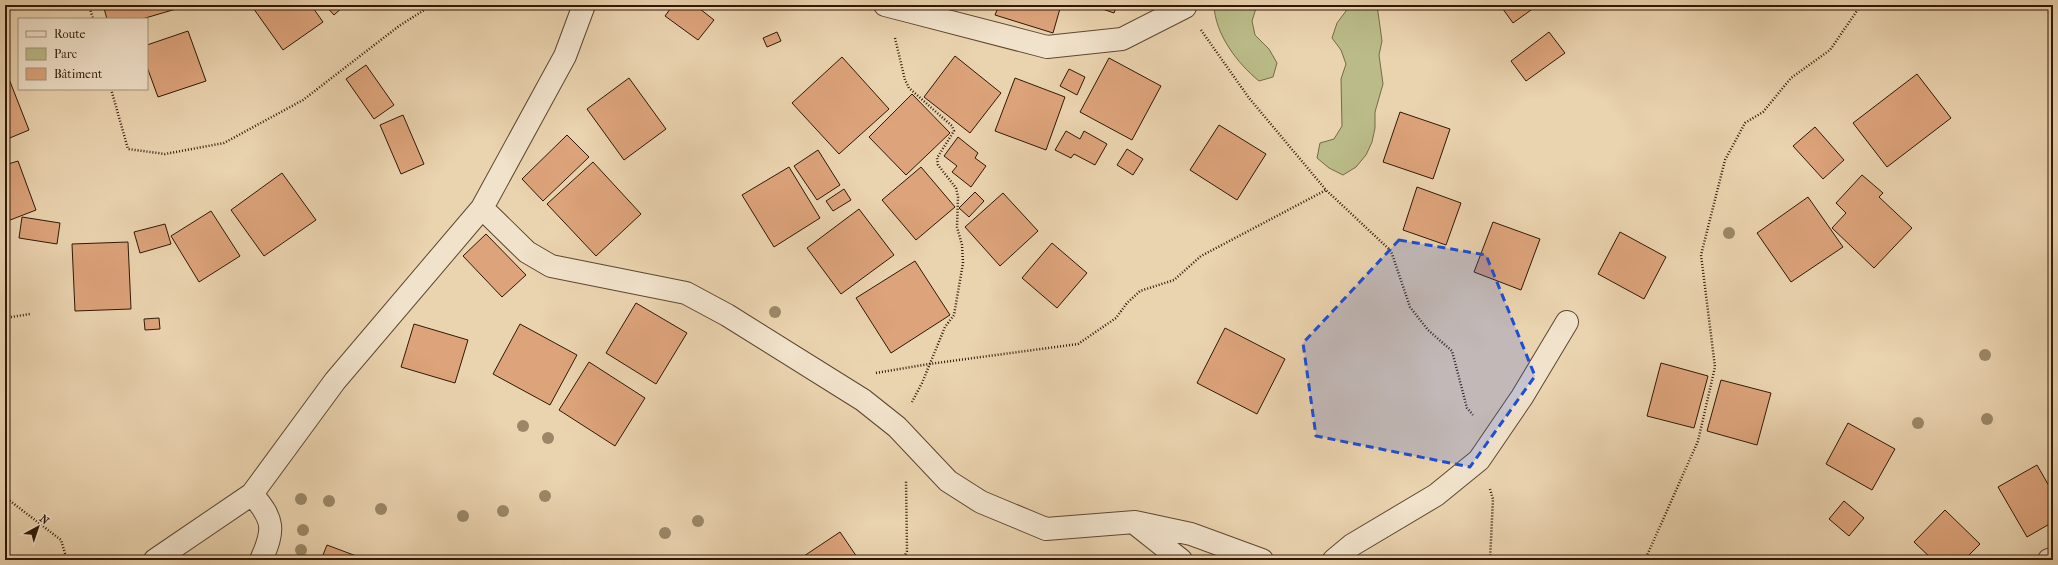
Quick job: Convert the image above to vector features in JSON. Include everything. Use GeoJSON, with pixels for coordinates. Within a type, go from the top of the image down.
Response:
{"type":"FeatureCollection","features":[{"type":"Feature","properties":{"kind":"street"},"geometry":{"type":"LineString","coordinates":[[155,560],[252,494],[335,381],[482,208],[566,56],[584,5]]}},
{"type":"Feature","properties":{"kind":"street"},"geometry":{"type":"LineString","coordinates":[[887,6],[1047,47],[1122,39],[1186,7]]}},
{"type":"Feature","properties":{"kind":"street"},"geometry":{"type":"LineString","coordinates":[[482,208],[527,252],[551,266],[686,293],[727,315],[863,400],[897,427],[948,481],[981,502],[1046,529],[1135,522],[1191,534],[1262,560]]}},
{"type":"Feature","properties":{"kind":"street"},"geometry":{"type":"LineString","coordinates":[[1334,560],[1352,545],[1436,496],[1479,460],[1522,397],[1567,322]]}},
{"type":"Feature","properties":{"kind":"street"},"geometry":{"type":"LineString","coordinates":[[252,494],[264,508],[270,522],[271,539],[262,560]]}},
{"type":"Feature","properties":{"kind":"street"},"geometry":{"type":"LineString","coordinates":[[1135,522],[1181,560]]}},
{"type":"Feature","properties":{"kind":"street"},"geometry":{"type":"LineString","coordinates":[[2049,560],[2053,559]]}},
{"type":"Feature","properties":{"kind":"path"},"geometry":{"type":"LineString","coordinates":[[89,5],[93,18]]}},
{"type":"Feature","properties":{"kind":"path"},"geometry":{"type":"LineString","coordinates":[[111,90],[128,149],[165,154],[224,143],[303,100],[399,26],[432,5]]}},
{"type":"Feature","properties":{"kind":"path"},"geometry":{"type":"LineString","coordinates":[[1645,560],[1698,441],[1715,367],[1702,255],[1725,160],[1745,123],[1763,112],[1791,78],[1830,50],[1861,5]]}},
{"type":"Feature","properties":{"kind":"path"},"geometry":{"type":"LineString","coordinates":[[2046,5],[2053,9]]}},
{"type":"Feature","properties":{"kind":"path"},"geometry":{"type":"LineString","coordinates":[[887,6],[905,80],[909,88],[954,131],[937,158],[938,165],[956,188],[958,197],[957,227],[962,245],[963,263],[954,315],[944,327],[922,383],[897,427]]}},
{"type":"Feature","properties":{"kind":"path"},"geometry":{"type":"LineString","coordinates":[[1186,7],[1249,98],[1326,190],[1391,251],[1410,307],[1428,330],[1452,351],[1467,408],[1477,419]]}},
{"type":"Feature","properties":{"kind":"path"},"geometry":{"type":"LineString","coordinates":[[832,380],[929,364],[1078,344],[1116,318],[1126,303],[1140,291],[1174,280],[1201,256],[1326,190]]}},
{"type":"Feature","properties":{"kind":"path"},"geometry":{"type":"LineString","coordinates":[[5,318],[30,314]]}},
{"type":"Feature","properties":{"kind":"path"},"geometry":{"type":"LineString","coordinates":[[1479,460],[1493,499],[1490,560]]}},
{"type":"Feature","properties":{"kind":"path"},"geometry":{"type":"LineString","coordinates":[[903,560],[907,551],[907,487],[904,472]]}},
{"type":"Feature","properties":{"kind":"path"},"geometry":{"type":"LineString","coordinates":[[5,497],[61,540],[67,560]]}},
{"type":"Feature","properties":{"kind":"highlighted area"},"geometry":{"type":"Polygon","coordinates":[[[1399,240],[1486,255],[1535,376],[1470,467],[1316,436],[1303,343],[1399,240]]]}},
{"type":"Feature","properties":{"kind":"green space"},"geometry":{"type":"Polygon","coordinates":[[[1214,5],[1257,5],[1252,21],[1255,35],[1269,49],[1277,63],[1273,77],[1259,81],[1235,57],[1218,27],[1214,5]]]}},
{"type":"Feature","properties":{"kind":"green space"},"geometry":{"type":"Polygon","coordinates":[[[1345,5],[1377,5],[1382,41],[1379,55],[1383,84],[1375,112],[1375,128],[1372,142],[1366,155],[1356,167],[1343,175],[1329,168],[1317,158],[1320,143],[1334,139],[1342,126],[1341,79],[1346,64],[1341,50],[1332,38],[1337,23],[1346,11],[1345,5]]]}},
{"type":"Feature","properties":{"kind":"building"},"geometry":{"type":"Polygon","coordinates":[[[103,5],[175,5],[176,9],[145,18],[107,18],[103,5]]]}},
{"type":"Feature","properties":{"kind":"building"},"geometry":{"type":"Polygon","coordinates":[[[251,5],[311,5],[323,22],[283,50],[251,5]]]}},
{"type":"Feature","properties":{"kind":"building"},"geometry":{"type":"Polygon","coordinates":[[[325,5],[345,5],[334,15],[325,5]]]}},
{"type":"Feature","properties":{"kind":"building"},"geometry":{"type":"Polygon","coordinates":[[[673,5],[695,5],[714,20],[698,40],[665,16],[673,5]]]}},
{"type":"Feature","properties":{"kind":"building"},"geometry":{"type":"Polygon","coordinates":[[[999,5],[1061,5],[1053,33],[995,15],[999,5]]]}},
{"type":"Feature","properties":{"kind":"building"},"geometry":{"type":"Polygon","coordinates":[[[1091,5],[1117,5],[1114,13],[1091,5]]]}},
{"type":"Feature","properties":{"kind":"building"},"geometry":{"type":"Polygon","coordinates":[[[1500,5],[1538,5],[1513,23],[1500,5]]]}},
{"type":"Feature","properties":{"kind":"building"},"geometry":{"type":"Polygon","coordinates":[[[188,31],[206,81],[158,97],[148,70],[148,45],[188,31]]]}},
{"type":"Feature","properties":{"kind":"building"},"geometry":{"type":"Polygon","coordinates":[[[777,32],[781,41],[767,47],[763,38],[777,32]]]}},
{"type":"Feature","properties":{"kind":"building"},"geometry":{"type":"Polygon","coordinates":[[[1549,32],[1565,53],[1526,81],[1511,61],[1549,32]]]}},
{"type":"Feature","properties":{"kind":"building"},"geometry":{"type":"Polygon","coordinates":[[[955,56],[1001,93],[970,133],[924,97],[955,56]]]}},
{"type":"Feature","properties":{"kind":"building"},"geometry":{"type":"Polygon","coordinates":[[[842,57],[889,109],[839,154],[792,103],[842,57]]]}},
{"type":"Feature","properties":{"kind":"building"},"geometry":{"type":"Polygon","coordinates":[[[1109,58],[1161,86],[1132,140],[1080,112],[1109,58]]]}},
{"type":"Feature","properties":{"kind":"building"},"geometry":{"type":"Polygon","coordinates":[[[366,65],[394,105],[374,119],[346,79],[366,65]]]}},
{"type":"Feature","properties":{"kind":"building"},"geometry":{"type":"Polygon","coordinates":[[[1069,69],[1085,77],[1077,95],[1060,86],[1069,69]]]}},
{"type":"Feature","properties":{"kind":"building"},"geometry":{"type":"Polygon","coordinates":[[[1917,74],[1951,118],[1887,167],[1853,123],[1917,74]]]}},
{"type":"Feature","properties":{"kind":"building"},"geometry":{"type":"Polygon","coordinates":[[[629,78],[666,129],[624,160],[587,109],[629,78]]]}},
{"type":"Feature","properties":{"kind":"building"},"geometry":{"type":"Polygon","coordinates":[[[1015,78],[1065,97],[1046,150],[995,131],[1015,78]]]}},
{"type":"Feature","properties":{"kind":"building"},"geometry":{"type":"Polygon","coordinates":[[[9,79],[29,130],[5,140],[5,80],[9,79]]]}},
{"type":"Feature","properties":{"kind":"building"},"geometry":{"type":"Polygon","coordinates":[[[912,94],[950,133],[906,175],[869,137],[912,94]]]}},
{"type":"Feature","properties":{"kind":"building"},"geometry":{"type":"Polygon","coordinates":[[[1400,112],[1450,129],[1433,179],[1383,162],[1400,112]]]}},
{"type":"Feature","properties":{"kind":"building"},"geometry":{"type":"Polygon","coordinates":[[[403,115],[424,164],[401,174],[380,125],[403,115]]]}},
{"type":"Feature","properties":{"kind":"building"},"geometry":{"type":"Polygon","coordinates":[[[1219,125],[1266,154],[1237,200],[1190,170],[1219,125]]]}},
{"type":"Feature","properties":{"kind":"building"},"geometry":{"type":"Polygon","coordinates":[[[1815,127],[1844,160],[1823,179],[1793,146],[1815,127]]]}},
{"type":"Feature","properties":{"kind":"building"},"geometry":{"type":"Polygon","coordinates":[[[1066,131],[1080,139],[1084,131],[1107,144],[1095,165],[1074,154],[1071,158],[1055,150],[1066,131]]]}},
{"type":"Feature","properties":{"kind":"building"},"geometry":{"type":"Polygon","coordinates":[[[567,135],[589,157],[543,201],[522,179],[567,135]]]}},
{"type":"Feature","properties":{"kind":"building"},"geometry":{"type":"Polygon","coordinates":[[[958,137],[978,153],[975,158],[986,166],[971,187],[952,172],[957,166],[944,156],[958,137]]]}},
{"type":"Feature","properties":{"kind":"building"},"geometry":{"type":"Polygon","coordinates":[[[1127,149],[1143,159],[1133,175],[1117,165],[1127,149]]]}},
{"type":"Feature","properties":{"kind":"building"},"geometry":{"type":"Polygon","coordinates":[[[818,150],[840,185],[817,200],[794,166],[818,150]]]}},
{"type":"Feature","properties":{"kind":"building"},"geometry":{"type":"Polygon","coordinates":[[[18,161],[36,210],[5,222],[5,165],[18,161]]]}},
{"type":"Feature","properties":{"kind":"building"},"geometry":{"type":"Polygon","coordinates":[[[593,162],[641,214],[596,256],[547,204],[593,162]]]}},
{"type":"Feature","properties":{"kind":"building"},"geometry":{"type":"Polygon","coordinates":[[[789,167],[820,218],[774,247],[742,195],[789,167]]]}},
{"type":"Feature","properties":{"kind":"building"},"geometry":{"type":"Polygon","coordinates":[[[921,167],[955,207],[916,240],[882,200],[921,167]]]}},
{"type":"Feature","properties":{"kind":"building"},"geometry":{"type":"Polygon","coordinates":[[[282,173],[316,220],[264,256],[231,210],[282,173]]]}},
{"type":"Feature","properties":{"kind":"building"},"geometry":{"type":"Polygon","coordinates":[[[1862,175],[1883,193],[1879,197],[1912,228],[1874,268],[1832,228],[1846,213],[1836,203],[1862,175]]]}},
{"type":"Feature","properties":{"kind":"building"},"geometry":{"type":"Polygon","coordinates":[[[1417,187],[1461,203],[1446,245],[1403,230],[1417,187]]]}},
{"type":"Feature","properties":{"kind":"building"},"geometry":{"type":"Polygon","coordinates":[[[844,189],[851,200],[833,211],[826,201],[844,189]]]}},
{"type":"Feature","properties":{"kind":"building"},"geometry":{"type":"Polygon","coordinates":[[[975,192],[984,201],[969,217],[959,208],[975,192]]]}},
{"type":"Feature","properties":{"kind":"building"},"geometry":{"type":"Polygon","coordinates":[[[1003,193],[1038,231],[1000,266],[965,227],[1003,193]]]}},
{"type":"Feature","properties":{"kind":"building"},"geometry":{"type":"Polygon","coordinates":[[[1808,197],[1843,247],[1791,282],[1757,233],[1808,197]]]}},
{"type":"Feature","properties":{"kind":"building"},"geometry":{"type":"Polygon","coordinates":[[[859,209],[894,255],[841,294],[807,248],[859,209]]]}},
{"type":"Feature","properties":{"kind":"building"},"geometry":{"type":"Polygon","coordinates":[[[211,211],[240,256],[199,282],[171,236],[211,211]]]}},
{"type":"Feature","properties":{"kind":"building"},"geometry":{"type":"Polygon","coordinates":[[[22,217],[60,223],[57,244],[19,238],[22,217]]]}},
{"type":"Feature","properties":{"kind":"building"},"geometry":{"type":"Polygon","coordinates":[[[1493,222],[1540,239],[1521,290],[1474,272],[1493,222]]]}},
{"type":"Feature","properties":{"kind":"building"},"geometry":{"type":"Polygon","coordinates":[[[165,224],[171,244],[140,253],[134,232],[165,224]]]}},
{"type":"Feature","properties":{"kind":"building"},"geometry":{"type":"Polygon","coordinates":[[[1620,232],[1666,257],[1644,299],[1598,274],[1620,232]]]}},
{"type":"Feature","properties":{"kind":"building"},"geometry":{"type":"Polygon","coordinates":[[[486,234],[526,275],[502,297],[463,256],[486,234]]]}},
{"type":"Feature","properties":{"kind":"building"},"geometry":{"type":"Polygon","coordinates":[[[128,242],[131,309],[75,311],[72,244],[128,242]]]}},
{"type":"Feature","properties":{"kind":"building"},"geometry":{"type":"Polygon","coordinates":[[[1052,243],[1087,273],[1057,308],[1022,278],[1052,243]]]}},
{"type":"Feature","properties":{"kind":"building"},"geometry":{"type":"Polygon","coordinates":[[[915,261],[950,315],[891,353],[856,298],[915,261]]]}},
{"type":"Feature","properties":{"kind":"building"},"geometry":{"type":"Polygon","coordinates":[[[636,303],[687,333],[656,384],[606,353],[636,303]]]}},
{"type":"Feature","properties":{"kind":"building"},"geometry":{"type":"Polygon","coordinates":[[[159,318],[160,329],[145,330],[144,319],[159,318]]]}},
{"type":"Feature","properties":{"kind":"building"},"geometry":{"type":"Polygon","coordinates":[[[414,324],[468,340],[455,383],[401,367],[414,324]]]}},
{"type":"Feature","properties":{"kind":"building"},"geometry":{"type":"Polygon","coordinates":[[[520,324],[577,355],[550,405],[493,374],[520,324]]]}},
{"type":"Feature","properties":{"kind":"building"},"geometry":{"type":"Polygon","coordinates":[[[1225,328],[1285,359],[1257,414],[1197,383],[1225,328]]]}},
{"type":"Feature","properties":{"kind":"building"},"geometry":{"type":"Polygon","coordinates":[[[589,362],[645,398],[615,446],[559,410],[589,362]]]}},
{"type":"Feature","properties":{"kind":"building"},"geometry":{"type":"Polygon","coordinates":[[[1661,363],[1708,376],[1694,428],[1647,416],[1661,363]]]}},
{"type":"Feature","properties":{"kind":"building"},"geometry":{"type":"Polygon","coordinates":[[[1721,380],[1771,393],[1757,445],[1707,431],[1721,380]]]}},
{"type":"Feature","properties":{"kind":"building"},"geometry":{"type":"Polygon","coordinates":[[[1848,423],[1895,449],[1872,490],[1826,464],[1848,423]]]}},
{"type":"Feature","properties":{"kind":"building"},"geometry":{"type":"Polygon","coordinates":[[[2037,465],[2053,493],[2053,522],[2027,537],[1998,487],[2037,465]]]}},
{"type":"Feature","properties":{"kind":"building"},"geometry":{"type":"Polygon","coordinates":[[[1844,501],[1864,518],[1849,536],[1829,519],[1844,501]]]}},
{"type":"Feature","properties":{"kind":"building"},"geometry":{"type":"Polygon","coordinates":[[[1945,510],[1980,544],[1964,560],[1933,560],[1914,542],[1945,510]]]}},
{"type":"Feature","properties":{"kind":"building"},"geometry":{"type":"Polygon","coordinates":[[[840,532],[859,560],[807,560],[804,556],[840,532]]]}},
{"type":"Feature","properties":{"kind":"building"},"geometry":{"type":"Polygon","coordinates":[[[5,542],[12,560],[5,560],[5,542]]]}},
{"type":"Feature","properties":{"kind":"building"},"geometry":{"type":"Polygon","coordinates":[[[327,545],[367,560],[321,560],[327,545]]]}},
{"type":"Feature","properties":{"kind":"building"},"geometry":{"type":"Polygon","coordinates":[[[1789,555],[1792,560],[1780,560],[1789,555]]]}}]}
